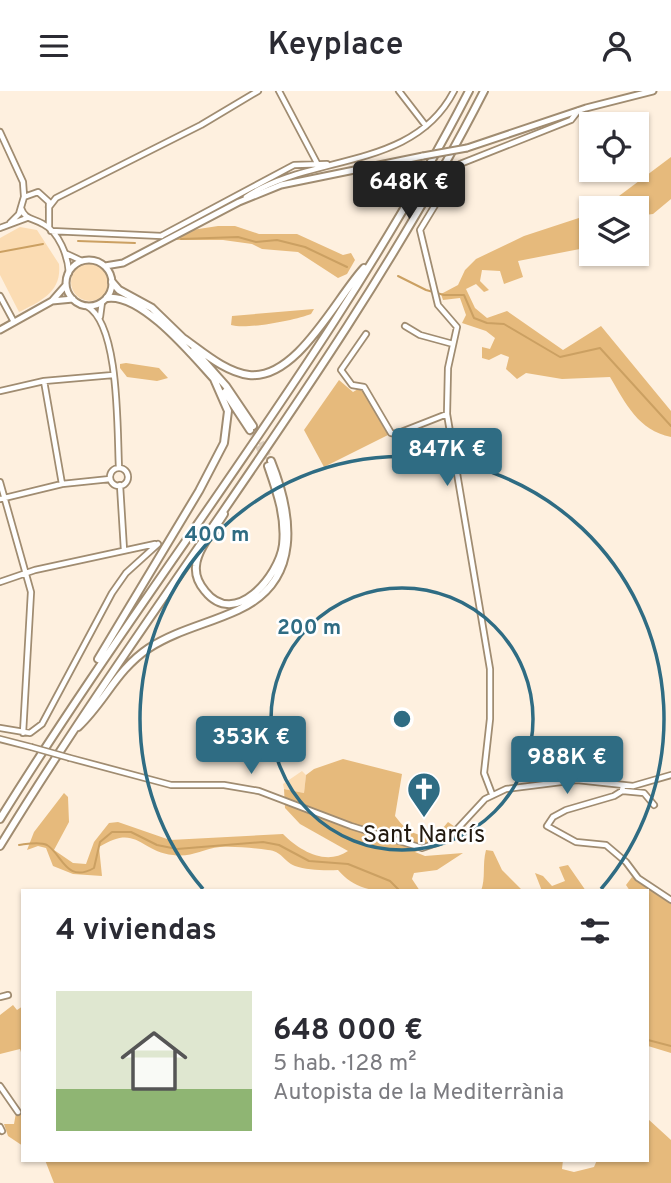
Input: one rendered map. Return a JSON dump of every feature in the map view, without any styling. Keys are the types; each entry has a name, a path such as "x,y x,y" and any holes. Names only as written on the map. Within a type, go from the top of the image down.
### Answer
{"highway":[{"path":"75,700 305,365 375,256 469,91"},
{"path":"0,846 69,736 383,271 440,175 484,91"},
{"path":"183,338 225,366 243,373 261,375 276,371 311,337 375,256"},
{"path":"104,300 132,302 146,311 214,379 252,428 226,386 183,338 152,308 119,290 112,281"},
{"path":"0,819 75,700 186,513 224,443 228,411 214,379"},
{"path":"69,736 84,722 109,685 134,659 166,637 241,609 274,580 284,557 289,535 286,505 269,464 283,515 281,553 274,570 257,593 244,601 224,603 206,594 197,579 196,566 201,552 246,476"}],"main road":[{"path":"0,330 52,301 66,284 69,273 82,261 94,261 105,266 123,263 239,202 306,178 467,148 578,111 653,91"},
{"path":"52,301 73,299 87,306 104,300 123,263"},
{"path":"105,266 112,281"},
{"path":"66,284 73,299"}],"street":[{"path":"69,273 66,254 50,229 47,214 56,198 156,148 258,91"},
{"path":"279,91 318,165"},
{"path":"399,91 426,126"},
{"path":"161,236 289,167 328,164 394,146 426,126 454,91"},
{"path":"492,794 484,773 490,719 491,669 447,414 448,368 457,327 438,305 429,257 420,236 423,221 460,164 571,120 578,111"},
{"path":"0,132 23,182 24,197 19,214 10,223"},
{"path":"239,202 285,177 318,165"},
{"path":"23,182 35,192 56,198"},
{"path":"24,197 35,192"},
{"path":"43,194 49,207"},
{"path":"21,207 27,218"},
{"path":"35,220 47,214"},
{"path":"0,228 27,218 50,229 174,237"},
{"path":"66,254 82,261"},
{"path":"0,296 14,322"},
{"path":"104,300 100,318 113,375 119,467 128,474 127,480 120,485"},
{"path":"87,306 100,318"},
{"path":"405,326 420,335 453,344"},
{"path":"366,334 341,370 352,385 363,387 391,433 447,414"},
{"path":"0,391 44,381 113,375"},
{"path":"44,381 62,484"},
{"path":"110,479 112,471 119,467"},
{"path":"2,498 62,484 110,479 120,485"},
{"path":"0,482 2,498 31,592 24,733"},
{"path":"120,485 124,550"},
{"path":"0,582 26,572 158,544 126,573 112,593 51,712 37,730 24,733 0,728"},
{"path":"0,739 171,785 224,785 259,791 360,829 422,848 449,839 492,794 516,787 577,780 644,793 654,805"},
{"path":"671,775 556,814 548,824 548,829 576,842 606,845 626,862 638,878 671,900"},
{"path":"613,785 621,790"},
{"path":"0,997 8,995"},
{"path":"0,1086 19,1112"}],"shaded area":[{"path":"671,157 671,199 649,214 649,196 619,196 638,182 649,182 649,174"},
{"path":"579,218 579,249 518,261 523,277 504,284 500,271 482,270 480,281 489,290 484,292 476,284 466,289 475,308 487,318 507,311 563,350 601,326 671,411 671,437 660,434 641,422 610,377 562,379 526,373 517,379 506,369 509,357 501,354 489,360 482,358 482,347 490,349 495,338 486,331 462,323 466,315 460,298 443,300 441,294 458,285 465,270 476,259 524,236"},
{"path":"235,226 259,234 297,234 343,255 351,253 355,260 347,274 338,278 298,252 262,249 252,244 223,240 174,240 192,230"},
{"path":"20,227 37,230 59,264 59,274 57,282 48,294 19,312 0,275 0,238"},
{"path":"90,263 104,268 109,282 104,296 90,301 76,296 71,282 76,268"},
{"path":"314,309 311,314 283,321 248,326 231,325 232,316"},
{"path":"120,364 159,368 168,378 157,381 127,377 120,368"},
{"path":"339,380 353,392 358,389 363,391 388,435 324,467 304,430"},
{"path":"343,759 402,774 395,816 408,830 423,835 437,835 448,822 458,829 447,842 415,852 425,856 463,853 437,870 414,873 412,879 419,889 370,889 356,884 338,870 300,867 291,864 276,852 257,849 220,847 179,856 162,853 130,838 122,838 99,847 102,876 73,874 53,866 46,848 38,846 27,850 34,832 64,793 68,797 69,822 54,850 73,863 86,864 94,842 109,823 118,822 170,840 283,834 314,855 340,855 348,851 300,824 285,808 284,789 304,793 306,775 314,769"},
{"path":"302,771 306,775 304,793 284,789 283,784"},
{"path":"486,850 493,851 502,870 521,889 481,889"},
{"path":"568,865 585,889 541,889 535,873 543,876 552,886 565,881 559,867"},
{"path":"632,877 671,904 671,1053 649,1046 649,889 629,889 626,885"},
{"path":"13,1005 17,1010 21,1007 21,1052 20,1049 0,1054 0,1015"},
{"path":"17,1107 21,1114 21,1145 8,1136 4,1124 14,1124"},
{"path":"649,1120 671,1140 671,1183 54,1183 46,1162 563,1162 562,1169 574,1172 594,1167 596,1162 649,1162"}],"waterway":[{"path":"181,239 238,237 256,242 277,240 305,247 347,267"},
{"path":"78,241 135,243"},
{"path":"0,252 43,244"},
{"path":"398,276 426,290 444,295 464,295 474,318 487,323 504,324 560,357 600,348 671,426"},
{"path":"19,845 47,845 71,870 85,872 94,868 100,842 112,832 131,832 157,845 177,849 263,842 279,845 309,861 348,864 390,881 398,889"},
{"path":"649,1040 671,1046"}],"tunnel":[{"path":"253,426 271,461"},
{"path":"250,430 268,466"}],"place":[{"name":"Sant Narcís","path":"424,819"}]}
